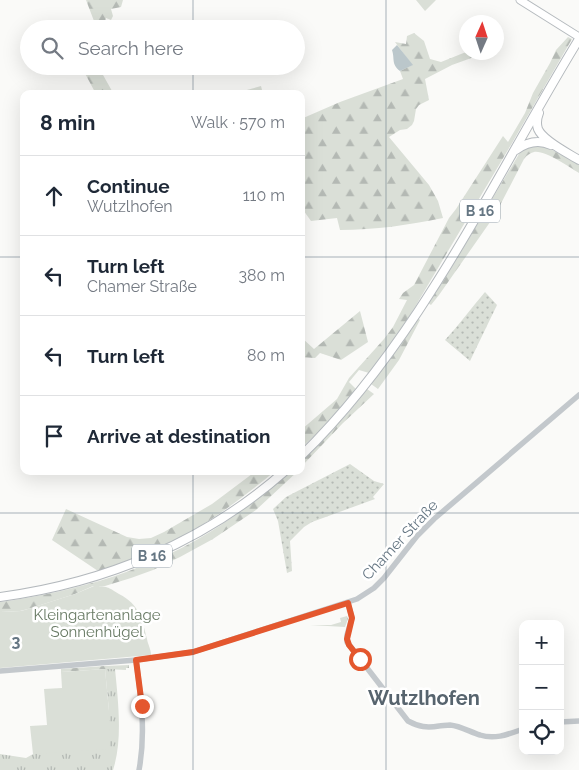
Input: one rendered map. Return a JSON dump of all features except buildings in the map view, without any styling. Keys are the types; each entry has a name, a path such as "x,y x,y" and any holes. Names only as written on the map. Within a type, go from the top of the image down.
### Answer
{"highway":[{"name":"B 16","path":"305,452 328,429 372,376 426,301 579,38"},
{"name":"B 16","path":"543,102 538,115 537,127 541,134 562,150"},
{"path":"514,152 527,144 538,142 546,143 562,150 579,160"},
{"name":"B 16","path":"0,597 44,590 84,580 122,568 166,550 200,532 237,508 280,475"}],"main road":[{"path":"520,0 579,38"}],"street":[{"name":"Chamer Straße","path":"0,671 136,660 193,652 357,599 374,588 388,574 417,536 434,519 579,394"},
{"path":"348,603 352,618 347,642 408,721 426,728 453,725 488,737 503,736 519,730"},
{"path":"136,660 143,722 139,770"},
{"path":"564,722 579,722"}],"green space":[{"path":"86,0 123,0 121,7 111,9 113,16 111,20 106,18 105,20 94,20"},
{"path":"416,0 436,0 425,11"},
{"path":"414,33 424,41 430,59 441,62 459,55 459,60 466,60 425,79 429,100 419,105 416,109 412,125 389,137 429,185 438,201 443,218 392,227 353,230 340,230 337,218 311,221 305,213 305,117 403,79 400,71 412,65 395,42 406,44 407,36"},
{"path":"568,37 572,39 409,317 369,373 359,370 349,382 356,389 326,425 305,444 305,427 337,399 349,378 393,327 407,300 399,299 403,293 414,285 449,218 503,136 508,142 525,113 533,93 556,50"},
{"path":"86,75 103,75 111,90 94,90"},
{"path":"261,86 262,90 246,90"},
{"path":"538,144 579,165 579,173 539,152 527,155 495,215 439,295 431,305 428,303 519,154 526,147"},
{"path":"485,292 497,305 470,361 445,340"},
{"path":"360,311 368,342 341,360 320,353 315,358 305,357 305,341 314,349"},
{"path":"418,318 420,320 399,360 378,389 371,384"},
{"path":"367,389 374,394 305,463 305,457 345,416"},
{"path":"350,464 374,481 384,484 373,497 375,499 312,522 304,527 290,541 292,571 287,573 278,521 273,509 286,497"},
{"path":"251,475 270,475 227,508 190,532 157,548 98,571 52,540 66,509 127,537 139,539 151,538 164,532 212,504"},
{"path":"285,475 294,475 256,510 213,539 153,570 105,586 93,586 75,594 28,609 1,612 0,610 0,602 29,598 87,585 143,566 196,540 230,519"},
{"name":"Kleingartenanlage Sonnenhügel","path":"94,586 110,588 132,603 139,613 151,655 0,668 0,610 2,612 21,611"},
{"path":"347,616 348,619 345,627 310,625 331,625 341,622 340,618"},
{"path":"129,665 129,668 126,668 126,670 105,669 61,672 61,669"},
{"path":"105,669 115,669 117,694 119,733 113,770 0,770 0,754 26,758 109,711"},
{"path":"105,669 110,749 33,754 30,726 47,725 44,689 62,688 61,672"}],"shaded area":[{"path":"397,45 413,65 400,71 394,64 392,50"}],"district":[{"name":"Wutzlhofen","path":"424,698"}],"route":[{"path":"142,706 136,660 193,652 348,603 352,620 348,630 347,642 360,659"}]}
